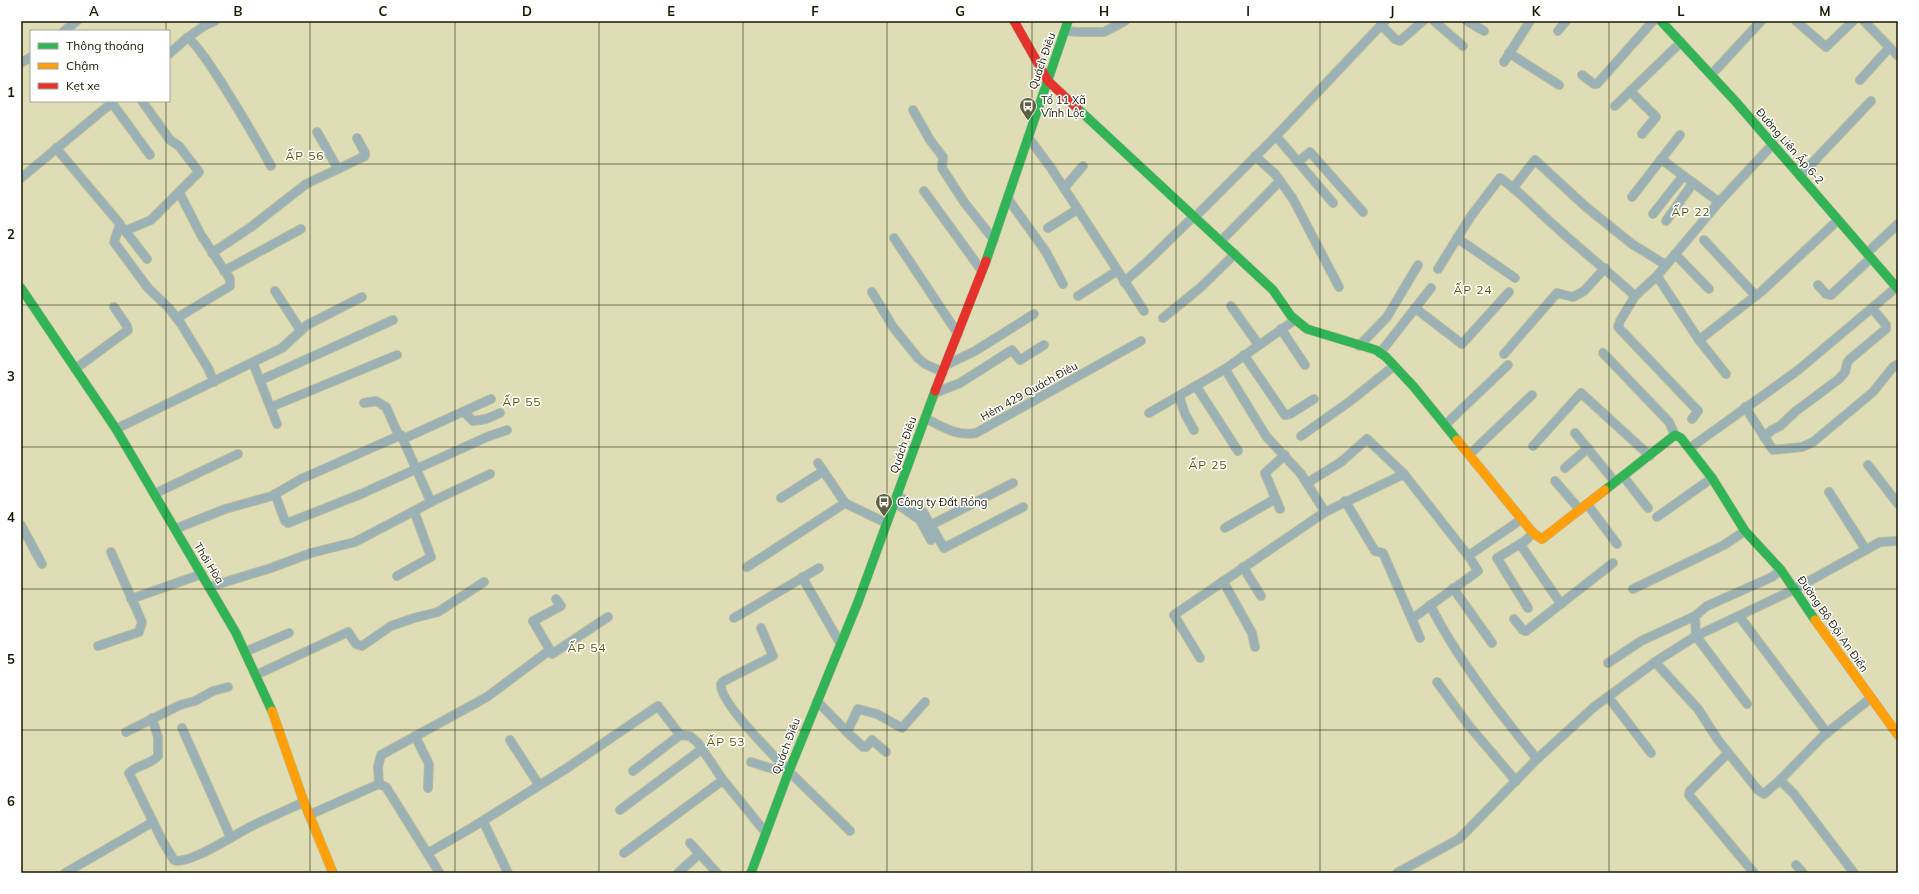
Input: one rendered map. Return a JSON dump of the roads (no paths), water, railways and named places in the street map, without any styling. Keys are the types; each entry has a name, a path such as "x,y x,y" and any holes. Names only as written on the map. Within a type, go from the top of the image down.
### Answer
{"street":[{"path":"65,30 78,21"},
{"path":"170,53 187,38 204,26 215,21"},
{"path":"1014,21 1048,81 1273,290 1295,320 1306,329 1380,353 1394,366 1414,387 1533,533 1542,538 1676,435 1669,422 1603,353"},
{"name":"Quách Điêu","path":"751,873 766,833 786,768 817,701 858,602 925,418 994,240 1068,21"},
{"path":"1065,31 1104,32 1125,21"},
{"path":"1124,282 1149,260 1276,136 1383,23 1396,40 1400,41 1422,21"},
{"path":"1434,21 1463,46"},
{"path":"1467,21 1484,31"},
{"path":"1504,62 1530,21"},
{"path":"1558,31 1566,21"},
{"path":"1582,76 1594,84 1597,84 1653,21"},
{"name":"Đường Liên Ấp 6-2","path":"1661,21 1712,74 1897,287"},
{"path":"1712,74 1761,21"},
{"path":"1796,21 1826,47 1853,21"},
{"path":"1864,21 1898,56"},
{"path":"187,38 191,39 199,49 271,166"},
{"path":"1615,106 1681,42"},
{"path":"1860,80 1889,48"},
{"path":"1509,54 1559,85"},
{"path":"21,62 30,58"},
{"path":"1630,91 1656,117 1642,134"},
{"path":"1800,176 1871,101"},
{"path":"21,178 113,102 150,155"},
{"path":"143,102 170,140 179,146 199,172 151,220 123,227 114,242 148,288 169,308 196,346 214,382"},
{"path":"913,110 930,140 943,157 942,168 964,202 994,240"},
{"path":"318,132 338,169"},
{"path":"1632,197 1680,135"},
{"path":"1276,136 1333,203"},
{"path":"1028,137 1064,188 1144,311"},
{"path":"212,253 250,227 306,184 365,156 366,153 357,138"},
{"path":"1692,419 1698,411 1618,327 1635,296 1657,276 1718,202 1772,144"},
{"path":"56,148 123,227 147,259"},
{"path":"1298,162 1310,152 1363,212"},
{"path":"1255,156 1280,181 1293,200 1339,287"},
{"path":"1661,159 1718,202"},
{"path":"1513,188 1535,160 1586,207 1632,244 1666,265"},
{"path":"1064,188 1084,166"},
{"path":"1653,214 1683,176"},
{"path":"1438,269 1457,238 1499,179 1513,188 1554,226 1605,268 1635,296"},
{"path":"1221,241 1280,181"},
{"path":"1666,222 1693,183"},
{"path":"924,191 982,271"},
{"path":"176,318 230,286 230,279 212,253 179,192"},
{"path":"1008,199 1046,252 1063,284"},
{"path":"1048,228 1078,209"},
{"path":"1699,340 1756,296 1838,220"},
{"path":"1818,285 1826,294 1831,296 1898,224"},
{"path":"224,271 301,229"},
{"path":"894,238 958,334"},
{"path":"1457,238 1515,278"},
{"path":"1704,240 1756,296"},
{"path":"1163,318 1200,288 1235,254"},
{"path":"1675,254 1709,289"},
{"path":"1359,346 1387,317 1418,265"},
{"path":"1504,354 1558,293 1573,297 1584,291 1605,268"},
{"path":"1078,296 1117,271"},
{"path":"1657,276 1699,340 1726,374"},
{"path":"1690,448 1745,407 1798,371 1897,287"},
{"name":"Thới Hòa","path":"21,288 116,429 174,529 210,587 245,652 274,716 304,802 333,873"},
{"path":"1380,353 1431,288"},
{"path":"275,291 302,331"},
{"path":"872,292 893,327 918,358 925,364 944,368 975,351 1034,314"},
{"path":"1415,308 1462,344 1509,292"},
{"path":"116,429 282,348 307,325 362,297"},
{"path":"1231,306 1258,344"},
{"path":"75,369 128,330 127,326 114,307"},
{"path":"1764,437 1839,379 1845,372 1847,363 1850,359 1886,329 1886,325 1872,308"},
{"path":"261,380 393,320"},
{"path":"1149,413 1224,369 1258,344 1295,320"},
{"path":"1281,329 1305,365"},
{"name":"Hẻm 429 Quách Điêu","path":"925,418 960,434 966,435 976,433 1141,341"},
{"path":"935,394 960,382 1012,350 1020,360 1044,345"},
{"path":"271,407 397,355"},
{"path":"1244,355 1285,414 1290,414 1314,399"},
{"path":"253,363 261,380 277,424"},
{"path":"1745,407 1764,437 1775,451 1802,447 1813,442 1874,392 1893,367 1898,364"},
{"path":"1445,425 1508,365"},
{"path":"1301,436 1349,402 1394,366"},
{"path":"1224,369 1266,436 1285,455 1307,483 1325,512"},
{"path":"1196,386 1238,451"},
{"path":"1533,446 1581,392 1650,456"},
{"path":"1469,455 1532,395"},
{"path":"1179,396 1185,414 1194,430"},
{"path":"174,529 225,510 275,494 301,478 464,412 491,399"},
{"path":"364,403 376,401 386,407 431,502"},
{"path":"464,412 473,421 478,421 500,413"},
{"path":"275,494 285,521 288,523 416,470 480,440 507,430"},
{"path":"1575,433 1615,482"},
{"name":"Đường Bộ Đội An Điền","path":"1676,435 1681,438 1690,448 1712,478 1745,531 1781,570 1793,590 1898,735"},
{"path":"1307,483 1341,462 1367,439 1404,474 1478,571 1430,604 1413,618"},
{"path":"1565,468 1588,448"},
{"path":"154,494 238,454"},
{"path":"1280,509 1265,473 1285,455"},
{"path":"818,464 845,504 886,523"},
{"path":"1868,465 1898,504"},
{"path":"781,498 822,472"},
{"path":"210,587 271,568 311,553 355,542 431,502 490,474"},
{"path":"1200,658 1174,615 1325,512 1345,501 1404,474"},
{"path":"1623,476 1648,508"},
{"path":"1657,517 1712,478"},
{"path":"1555,480 1580,510"},
{"path":"931,525 1013,483"},
{"path":"1829,492 1866,550"},
{"path":"896,499 923,512 944,548 1023,507"},
{"path":"896,499 920,520 930,540"},
{"path":"1225,528 1275,499"},
{"path":"1345,501 1375,551 1383,552 1413,618 1420,638"},
{"path":"747,568 845,504"},
{"path":"1587,504 1617,544"},
{"path":"397,576 430,557 414,511"},
{"path":"1468,556 1522,519"},
{"path":"21,525 42,564"},
{"path":"1633,589 1724,545 1745,531"},
{"path":"1528,608 1497,558 1520,544 1533,533"},
{"path":"1397,873 1459,839 1537,759 1594,707 1609,698 1655,662 1696,636 1793,590 1880,542 1898,540"},
{"path":"1520,544 1561,604"},
{"path":"98,646 140,632 142,622 111,552"},
{"path":"1514,619 1524,631 1526,631 1613,563"},
{"path":"1243,567 1261,596"},
{"path":"734,618 818,568"},
{"path":"1608,662 1640,641 1695,616 1707,606 1772,577 1781,570"},
{"path":"131,599 202,574"},
{"path":"802,577 840,643"},
{"path":"1223,581 1252,633 1255,647"},
{"path":"256,675 348,632 356,644 362,646 391,626 438,612 484,582"},
{"path":"1453,588 1492,643"},
{"path":"556,598 561,606 533,621 552,654 608,617"},
{"path":"1430,604 1445,634 1512,728 1537,759"},
{"path":"1695,616 1696,636 1747,704"},
{"path":"1739,616 1827,733"},
{"path":"761,628 773,656 724,680 720,689 732,709 786,768 850,831"},
{"path":"245,652 289,633"},
{"path":"379,784 378,767 381,755 487,697 550,650"},
{"path":"1655,662 1698,710 1728,753 1762,793 1780,780 1803,755 1827,733 1871,698"},
{"path":"1437,682 1470,727 1516,781"},
{"path":"126,732 152,718 213,691 228,687"},
{"path":"1609,698 1651,753"},
{"path":"817,701 863,747 866,747 872,740 886,752"},
{"path":"847,732 858,709 877,714 902,728 925,702"},
{"path":"428,853 483,822 567,768 658,706 680,735"},
{"path":"152,718 158,737 158,756 153,761 135,768 129,773 169,854 177,862 194,857 253,825 304,802"},
{"path":"182,728 231,838"},
{"path":"633,772 680,735 690,736 702,749 723,780 766,833"},
{"path":"416,736 428,764 428,788"},
{"path":"510,740 539,785"},
{"path":"620,810 702,749"},
{"path":"1728,753 1690,792 1689,795 1754,873"},
{"path":"751,762 776,770 786,768"},
{"path":"624,853 723,780"},
{"path":"1780,780 1794,794 1854,873"},
{"path":"310,815 379,784 386,787 428,853 439,872 438,873"},
{"path":"65,873 153,822"},
{"path":"483,822 508,873"},
{"path":"690,843 717,873"},
{"path":"678,873 699,854"},
{"path":"1796,865 1803,873"}],"place":[{"name":"Tổ 11 Xã Vĩnh Lộc","path":"1028,121"},
{"name":"Công ty Đất Rồng","path":"884,517"}],"district":[{"name":"ẤP 56","path":"305,156"},
{"name":"ẤP 22","path":"1691,212"},
{"name":"ẤP 24","path":"1473,290"},
{"name":"ẤP 55","path":"522,402"},
{"name":"ẤP 25","path":"1208,465"},
{"name":"ẤP 54","path":"587,648"},
{"name":"ẤP 53","path":"726,742"}]}
